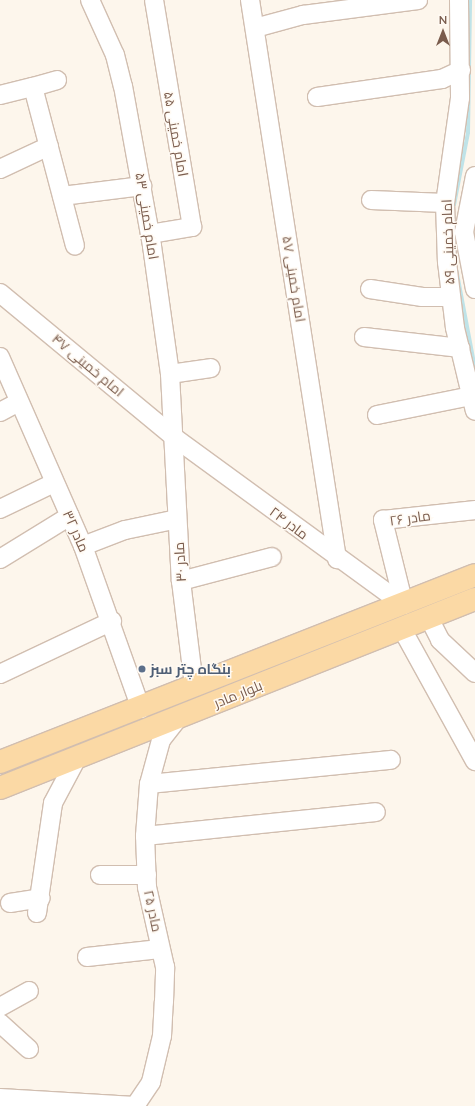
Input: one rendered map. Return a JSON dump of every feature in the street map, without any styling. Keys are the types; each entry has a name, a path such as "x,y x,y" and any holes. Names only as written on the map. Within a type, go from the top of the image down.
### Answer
{"main road":[{"name":"بلوار مادر","path":"0,762 141,709 241,665 404,605 475,575"},
{"name":"بلوار مادر","path":"0,788 475,599"},
{"path":"241,665 250,689"}],"street":[{"name":"امام خمینی ۵۳","path":"90,0 115,55 142,186 170,374 175,438"},
{"name":"امام خمینی ۵۵","path":"150,234 192,227 154,0"},
{"name":"امام خمینی ۵۷","path":"250,0 337,559"},
{"path":"255,28 303,15 418,0"},
{"name":"امام خمینی ۵۹","path":"459,0 461,70 455,145 445,203 451,296 460,348 473,404"},
{"path":"317,97 435,80 461,70"},
{"path":"0,95 57,80"},
{"path":"33,87 75,246"},
{"path":"0,168 49,146"},
{"name":"امام خمینی ۵۹","path":"475,176 471,220 464,232 475,289"},
{"path":"62,196 142,186"},
{"path":"371,200 445,203"},
{"path":"370,289 422,297 451,296"},
{"name":"امام خمینی ۴۷","path":"0,293 175,438"},
{"path":"364,337 460,348"},
{"name":"مادر ۳۲","path":"0,357 54,483 83,546 112,621 141,709"},
{"path":"170,374 211,368"},
{"path":"0,412 19,402"},
{"path":"377,415 473,404"},
{"name":"مادر ۲۴","path":"175,438 337,559 404,605"},
{"name":"مادر ۳۰","path":"175,438 180,581 194,686"},
{"path":"0,509 54,483"},
{"name":"مادر ۲۶","path":"404,605 383,520 475,510"},
{"path":"0,559 70,516"},
{"path":"83,546 125,530 178,519"},
{"path":"180,581 272,557"},
{"path":"428,618 440,640 475,673"},
{"path":"0,674 112,621"},
{"path":"402,629 475,761"},
{"name":"مادر ۲۵","path":"135,1106 151,1082 162,1036 164,967 147,875 145,836 149,784 162,740 179,718"},
{"path":"10,903 39,905 53,802 78,756"},
{"path":"149,784 391,760"},
{"path":"145,836 376,812"},
{"path":"100,875 147,875"},
{"path":"87,957 160,949"},
{"path":"0,1007 29,991"},
{"path":"0,1023 29,1049"},
{"path":"2,1101 135,1106"}],"waterway":[{"path":"454,205 468,133 470,0"},
{"path":"457,271 475,366"}],"place":[{"name":"بنگاه چتر سبز","path":"142,669"}]}
